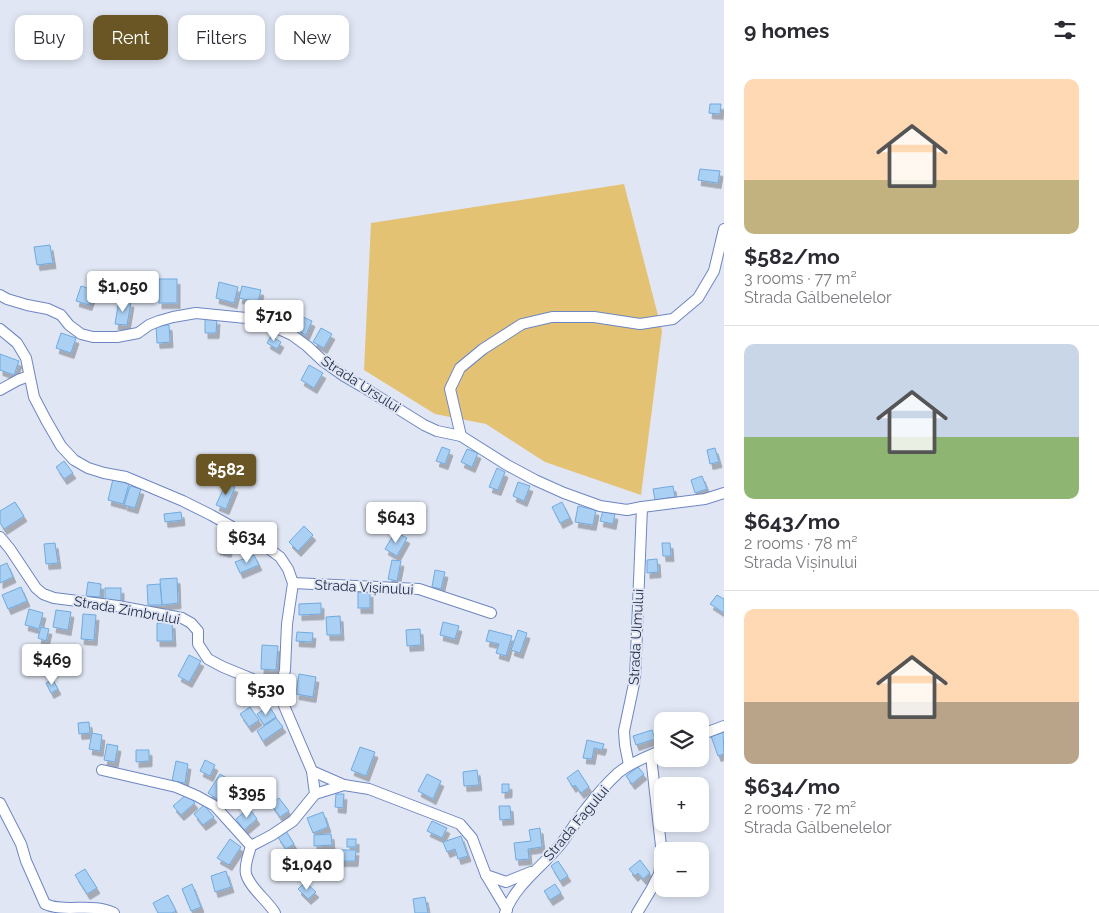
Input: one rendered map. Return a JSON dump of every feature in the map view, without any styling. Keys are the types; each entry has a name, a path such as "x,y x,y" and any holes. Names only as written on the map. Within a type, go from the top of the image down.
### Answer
{"street":[{"path":"461,436 450,389 460,368 483,349 522,324 552,317 594,317 640,324 673,319 698,298 714,272 724,229"},
{"name":"Strada Ursului","path":"0,295 20,303 48,309 61,315 69,325 81,334 93,337 116,337 138,333 159,321 196,313 246,318 270,325 292,335 344,376 424,425 437,431 461,436 507,465 564,493 600,506 627,510 705,499 724,494"},
{"path":"0,329 16,343 26,358 34,397 61,446 74,460 88,468 126,477 184,501 211,514 261,543 280,557 294,583 287,624 284,670 279,694 312,771 315,794"},
{"path":"0,390 30,376"},
{"name":"Strada Ulmului","path":"630,765 624,731 635,679 642,507"},
{"name":"Strada Zimbrului","path":"0,537 36,588 43,594 54,598 118,606 182,618 190,623 198,632 198,644 208,659 223,668 268,685 279,694"},
{"name":"Strada Vișinului","path":"294,583 420,589 492,613"},
{"path":"709,732 724,726"},
{"name":"Strada Fagului","path":"506,911 518,890 561,844 601,791 630,765 654,754"},
{"path":"637,913 659,874 662,855 651,756"},
{"path":"102,770 176,786 197,796 215,806 251,846"},
{"path":"312,771 344,785 369,789 460,824 472,838 486,875 506,911"},
{"path":"276,913 251,883 246,874 246,864 251,846 292,821 315,794 344,785"},
{"path":"0,803 21,844 26,861 45,904 59,910 93,909 114,913"},
{"path":"486,875 506,882 534,871"}],"shaded area":[{"path":"624,184 662,331 641,495 545,462 486,424 435,414 364,370 371,223"}],"building":[{"path":"710,104 721,104 720,114 709,113"},
{"path":"700,169 720,171 718,183 698,180"},
{"path":"50,245 53,263 37,265 34,247"},
{"path":"159,279 177,279 177,303 159,303"},
{"path":"219,282 238,287 234,303 216,298"},
{"path":"81,286 94,290 89,305 76,301"},
{"path":"242,286 261,290 258,302 239,298"},
{"path":"119,300 131,302 127,325 115,324"},
{"path":"303,317 312,321 306,335 297,330"},
{"path":"205,318 217,319 216,333 205,333"},
{"path":"156,325 169,325 170,342 157,343"},
{"path":"321,328 332,334 324,348 313,342"},
{"path":"61,333 76,338 71,353 56,348"},
{"path":"271,336 281,342 277,349 267,343"},
{"path":"0,354 19,361 14,375 0,370"},
{"path":"309,365 323,373 314,388 301,380"},
{"path":"442,447 450,450 445,464 436,461"},
{"path":"715,448 719,462 710,464 707,450"},
{"path":"467,449 478,453 472,467 461,462"},
{"path":"64,461 73,473 64,479 56,467"},
{"path":"497,468 505,472 498,490 489,487"},
{"path":"702,476 707,489 695,493 691,480"},
{"path":"113,479 129,484 123,504 108,500"},
{"path":"518,482 530,486 524,501 513,496"},
{"path":"226,483 235,487 226,509 216,505"},
{"path":"130,486 141,489 135,508 124,505"},
{"path":"673,486 675,497 655,500 653,489"},
{"path":"15,502 24,516 4,529 0,523 0,511"},
{"path":"562,502 570,518 560,523 552,507"},
{"path":"578,506 596,510 593,525 575,522"},
{"path":"603,511 615,514 613,524 600,521"},
{"path":"181,512 182,520 165,522 164,514"},
{"path":"304,526 313,535 298,551 289,542"},
{"path":"395,532 407,538 397,556 385,549"},
{"path":"221,536 232,540 228,552 217,549"},
{"path":"55,543 58,563 46,564 44,544"},
{"path":"662,543 670,543 671,556 663,556"},
{"path":"254,555 259,565 240,573 235,562"},
{"path":"657,559 658,572 647,573 647,560"},
{"path":"392,560 401,561 397,581 388,579"},
{"path":"7,563 13,577 0,583 0,566"},
{"path":"435,570 445,572 441,589 432,587"},
{"path":"177,578 178,603 162,605 160,579"},
{"path":"88,582 101,584 100,597 86,596"},
{"path":"160,584 162,605 148,605 147,585"},
{"path":"21,587 27,601 8,609 2,595"},
{"path":"105,588 121,588 121,602 105,602"},
{"path":"358,592 370,592 370,608 358,608"},
{"path":"717,595 724,599 724,613 710,604"},
{"path":"321,603 321,614 299,615 299,604"},
{"path":"29,609 43,613 39,629 25,625"},
{"path":"56,610 71,612 68,630 53,627"},
{"path":"83,614 96,615 94,640 81,639"},
{"path":"340,616 341,635 327,635 326,617"},
{"path":"443,622 459,626 455,639 440,635"},
{"path":"157,623 172,623 173,641 157,641"},
{"path":"41,627 49,629 46,641 38,638"},
{"path":"420,629 421,645 407,646 406,630"},
{"path":"489,630 512,636 506,656 496,653 499,644 486,641"},
{"path":"518,630 527,633 520,653 511,650"},
{"path":"297,632 313,633 312,642 296,641"},
{"path":"262,645 278,646 276,670 261,669"},
{"path":"189,655 201,661 189,682 178,676"},
{"path":"299,674 316,677 313,697 296,694"},
{"path":"53,680 58,689 51,693 46,683"},
{"path":"269,706 276,717 264,725 257,714"},
{"path":"250,707 259,720 249,727 240,714"},
{"path":"276,718 283,727 263,741 257,731"},
{"path":"89,722 90,733 79,734 78,723"},
{"path":"652,730 654,739 636,745 633,736"},
{"path":"723,732 724,754 718,756 711,736"},
{"path":"92,733 102,735 100,751 89,749"},
{"path":"587,740 604,744 602,750 594,748 592,759 583,758"},
{"path":"107,744 118,746 115,762 104,760"},
{"path":"360,747 375,752 366,776 351,770"},
{"path":"136,750 149,750 149,761 136,762"},
{"path":"205,760 215,765 210,776 200,771"},
{"path":"176,761 188,764 185,783 172,781"},
{"path":"638,767 644,774 632,784 626,776"},
{"path":"477,770 479,785 464,786 463,772"},
{"path":"578,770 589,787 581,793 575,785 573,787 567,778"},
{"path":"220,774 230,780 219,800 208,793"},
{"path":"427,774 441,781 433,799 418,791"},
{"path":"502,784 509,784 509,792 502,793"},
{"path":"187,794 195,803 181,815 173,806"},
{"path":"336,794 344,794 343,808 335,807"},
{"path":"279,798 289,811 280,817 271,804"},
{"path":"204,805 214,817 203,825 194,814"},
{"path":"499,806 510,806 511,819 500,820"},
{"path":"249,808 257,819 244,830 236,819"},
{"path":"323,812 328,827 313,833 307,818"},
{"path":"432,821 447,828 442,838 427,831"},
{"path":"540,828 542,847 528,849 529,859 516,860 514,843 531,841 529,830"},
{"path":"286,831 294,844 286,849 277,836"},
{"path":"331,834 332,845 314,846 314,835"},
{"path":"461,836 468,856 458,859 455,849 447,852 443,842"},
{"path":"230,839 241,847 229,865 217,858"},
{"path":"347,839 356,839 356,847 347,847"},
{"path":"340,850 356,850 355,861 340,861"},
{"path":"640,860 650,873 643,879 638,873 635,876 629,869"},
{"path":"558,861 568,876 560,881 551,866"},
{"path":"85,869 97,888 87,894 75,875"},
{"path":"226,871 231,887 215,892 211,876"},
{"path":"305,882 316,892 308,899 298,889"},
{"path":"192,884 201,907 191,911 182,889"},
{"path":"555,884 561,893 550,900 544,891"},
{"path":"168,895 176,911 172,913 158,913 153,903"},
{"path":"425,897 428,913 415,913 413,899"}]}
